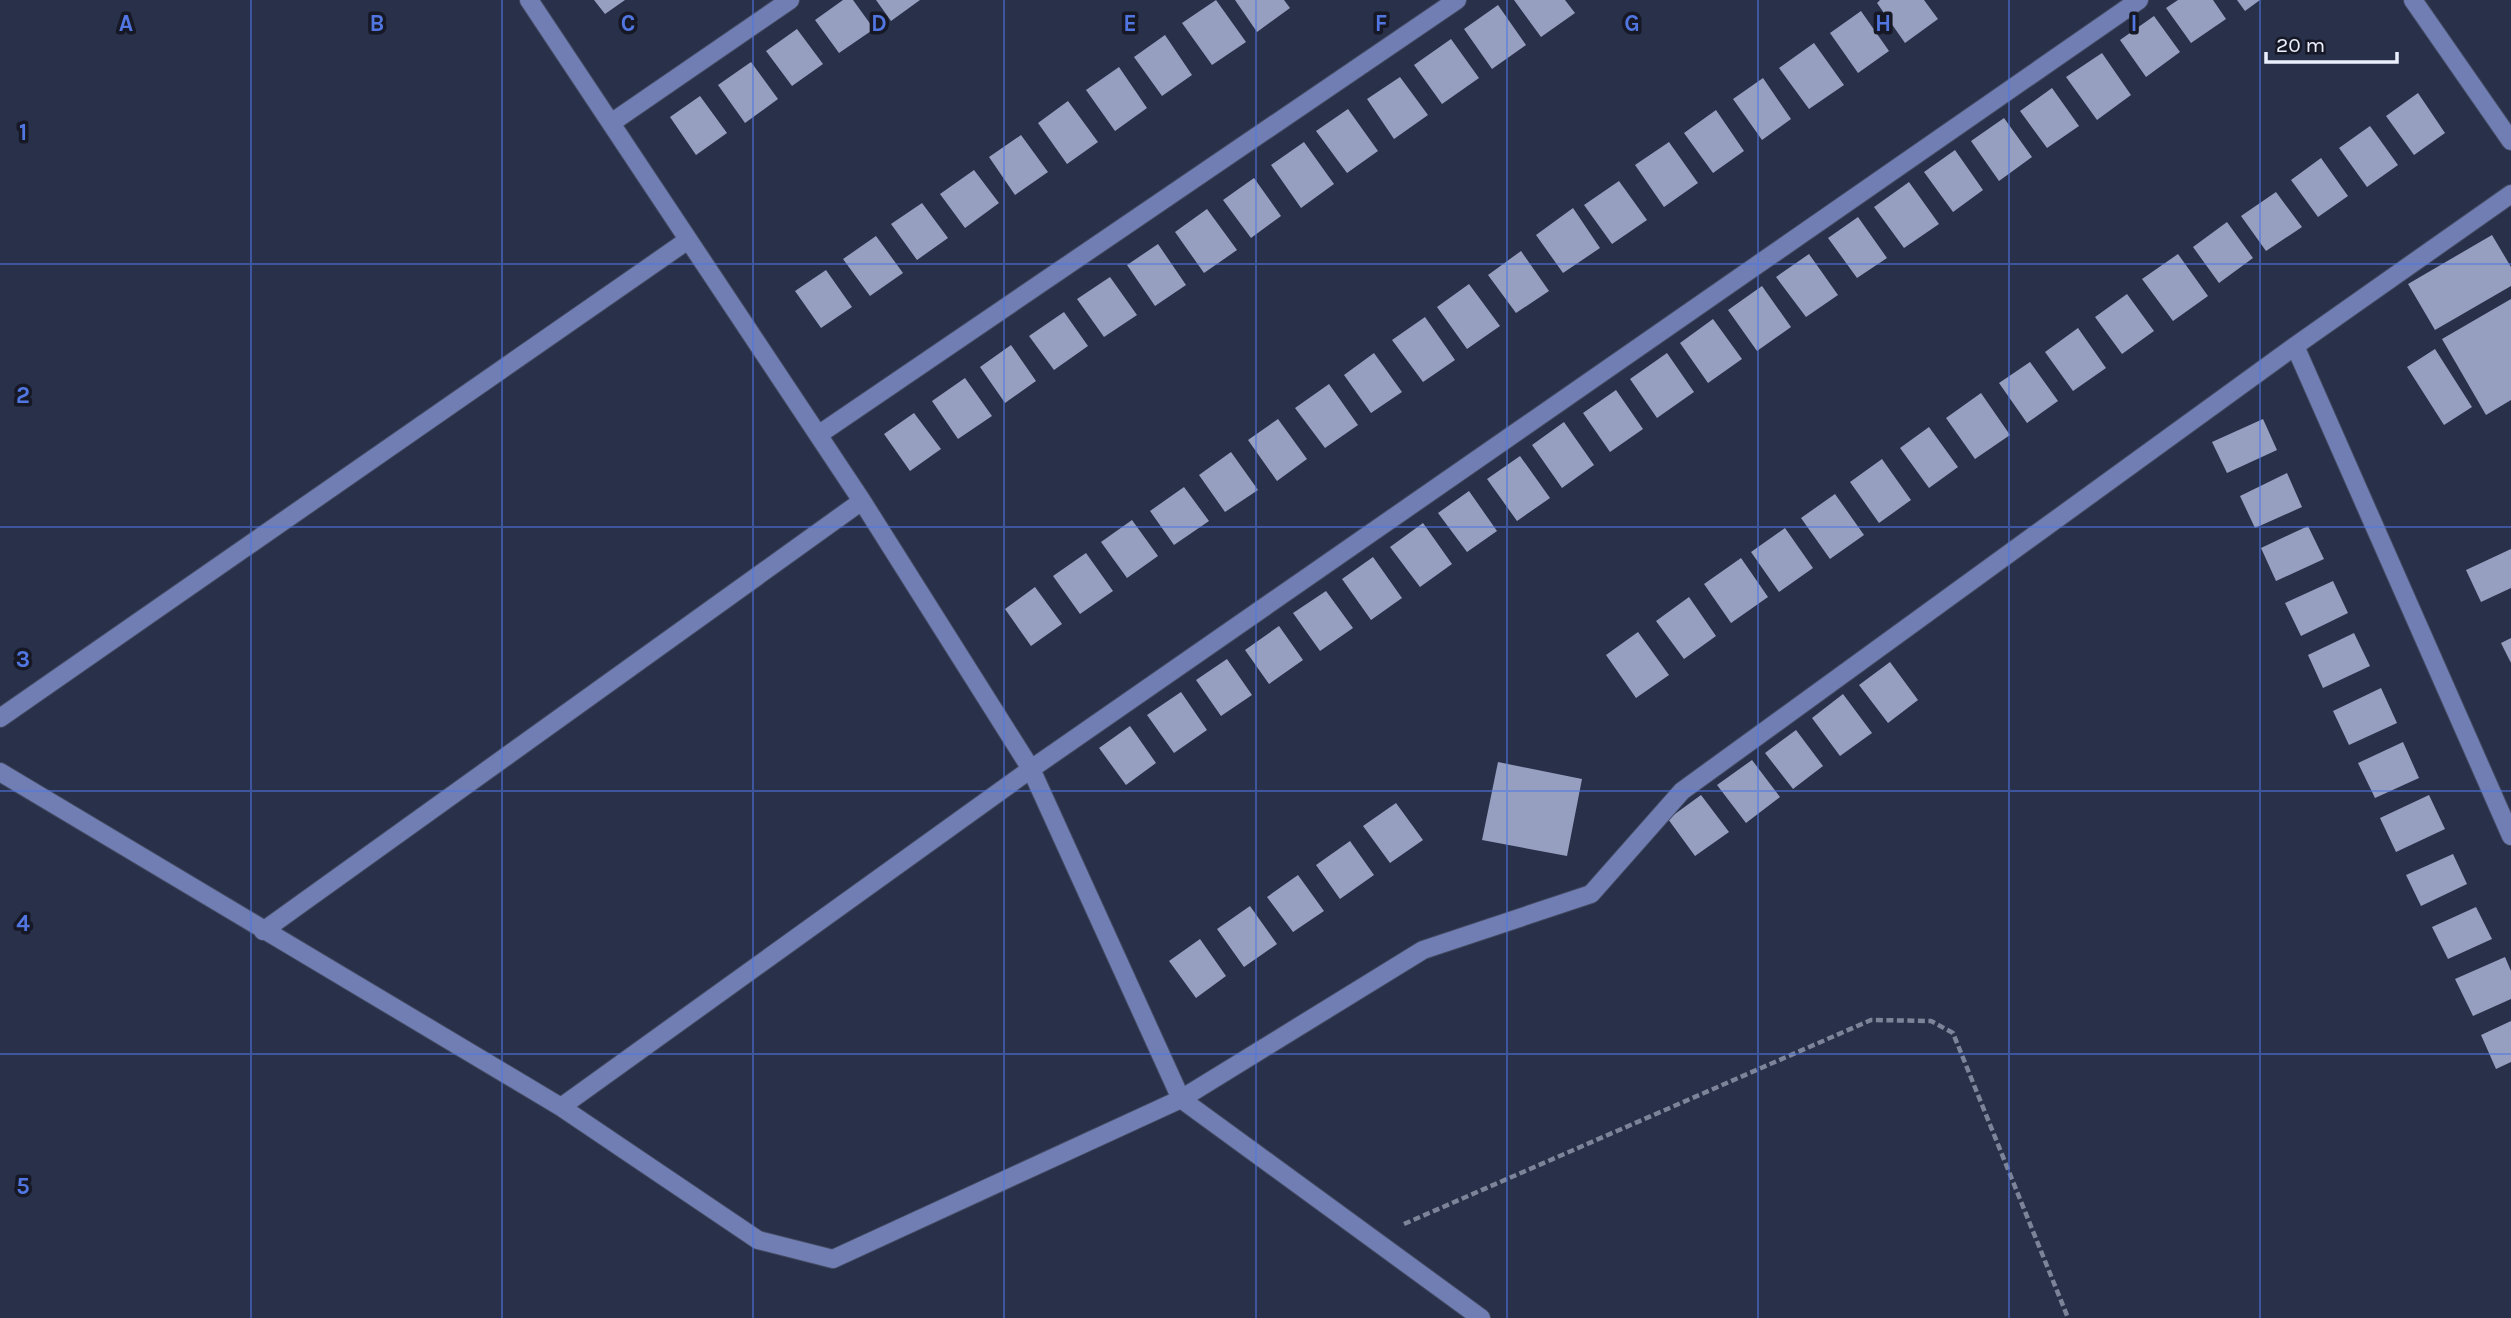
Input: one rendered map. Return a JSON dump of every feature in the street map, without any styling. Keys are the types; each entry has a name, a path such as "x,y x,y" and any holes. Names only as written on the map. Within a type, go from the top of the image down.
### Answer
{"street":[{"path":"529,0 862,501 1031,769 1181,1099 1480,1318"},
{"path":"611,123 790,0"},
{"path":"818,435 1457,0"},
{"path":"561,1107 1031,769 2139,0"},
{"path":"2413,0 2511,141"},
{"path":"0,772 561,1107 758,1240 834,1259 1181,1099 1423,950 1591,894 1682,791 2295,346 2511,194"},
{"path":"0,718 688,240"},
{"path":"2295,346 2511,836"},
{"path":"263,931 862,501"}],"path":[{"path":"1371,1238 1871,1020 1931,1021 1953,1033 2068,1318"}],"building":[{"path":"594,0 625,0 605,14"},
{"path":"843,0 853,0 874,29 839,53 815,20"},
{"path":"876,0 920,0 891,21"},
{"path":"1216,0 1246,42 1212,65 1182,23"},
{"path":"1235,0 1284,0 1290,8 1257,32"},
{"path":"1514,0 1565,0 1575,13 1541,37"},
{"path":"1880,0 1924,0 1938,19 1905,43 1877,3"},
{"path":"2178,0 2213,0 2226,19 2191,43 2166,8"},
{"path":"2237,0 2260,0 2245,11"},
{"path":"1498,5 1526,45 1492,69 1464,29"},
{"path":"1861,11 1889,51 1858,73 1830,33"},
{"path":"2154,16 2180,52 2146,77 2120,40"},
{"path":"797,29 823,64 792,86 766,51"},
{"path":"1165,35 1192,75 1162,96 1134,57"},
{"path":"1451,39 1479,78 1442,104 1414,65"},
{"path":"1814,43 1844,85 1809,109 1779,68"},
{"path":"2102,53 2131,95 2097,120 2066,77"},
{"path":"751,62 778,99 745,123 718,85"},
{"path":"1119,67 1147,108 1115,131 1086,90"},
{"path":"1400,77 1428,115 1394,139 1367,99"},
{"path":"1763,78 1791,119 1762,140 1733,99"},
{"path":"2052,88 2079,126 2047,148 2020,111"},
{"path":"2418,93 2445,133 2414,155 2386,116"},
{"path":"700,96 727,133 696,155 670,117"},
{"path":"1068,101 1098,142 1067,164 1038,123"},
{"path":"1348,109 1378,151 1347,173 1316,131"},
{"path":"1716,110 1744,151 1713,173 1684,133"},
{"path":"2004,118 2032,157 1999,181 1971,141"},
{"path":"2370,126 2398,165 2367,187 2339,148"},
{"path":"1021,135 1048,172 1015,195 989,157"},
{"path":"1304,142 1334,184 1301,208 1271,165"},
{"path":"1669,142 1698,183 1664,207 1635,165"},
{"path":"1955,150 1983,190 1953,212 1924,172"},
{"path":"2321,158 2348,196 2318,217 2291,180"},
{"path":"974,170 999,203 965,228 940,194"},
{"path":"1254,178 1281,216 1251,238 1223,200"},
{"path":"1619,181 1647,220 1612,244 1584,205"},
{"path":"1909,182 1939,224 1904,248 1874,207"},
{"path":"2276,192 2302,227 2266,251 2241,216"},
{"path":"922,203 948,238 917,260 891,224"},
{"path":"1573,208 1600,248 1563,273 1536,235"},
{"path":"1207,209 1237,250 1204,273 1175,232"},
{"path":"1858,217 1887,258 1857,278 1828,238"},
{"path":"2227,222 2253,258 2219,283 2193,247"},
{"path":"2492,235 2511,267 2511,286 2435,330 2408,284"},
{"path":"876,236 903,273 870,296 843,259"},
{"path":"1158,244 1186,285 1155,306 1127,265"},
{"path":"1521,251 1549,291 1516,313 1488,275"},
{"path":"1809,254 1838,295 1806,317 1776,277"},
{"path":"2178,254 2208,296 2173,321 2142,279"},
{"path":"826,270 852,307 821,328 795,291"},
{"path":"1110,277 1137,315 1104,337 1077,299"},
{"path":"1469,284 1500,326 1467,349 1437,307"},
{"path":"1762,286 1791,327 1757,351 1728,310"},
{"path":"2127,294 2154,331 2122,354 2095,317"},
{"path":"2511,299 2511,400 2486,415 2442,339"},
{"path":"1064,312 1088,346 1054,370 1029,336"},
{"path":"1425,317 1455,360 1423,382 1392,340"},
{"path":"1713,319 1742,359 1708,383 1680,343"},
{"path":"2078,328 2106,368 2073,391 2045,352"},
{"path":"1011,345 1036,381 1005,403 980,367"},
{"path":"2435,349 2472,407 2444,425 2407,367"},
{"path":"1374,353 1402,392 1371,413 1344,375"},
{"path":"1667,353 1694,392 1657,418 1630,379"},
{"path":"2030,362 2058,401 2027,423 1999,383"},
{"path":"965,378 992,416 958,439 932,401"},
{"path":"1329,384 1358,425 1325,448 1295,408"},
{"path":"1616,390 1643,429 1610,452 1583,413"},
{"path":"1981,393 2010,435 1975,459 1946,418"},
{"path":"914,413 941,449 910,471 884,434"},
{"path":"1278,419 1307,459 1277,481 1248,440"},
{"path":"2263,419 2277,450 2227,473 2212,442"},
{"path":"1564,422 1594,465 1562,488 1532,445"},
{"path":"1929,427 1958,467 1929,488 1900,448"},
{"path":"1231,452 1258,490 1225,512 1199,475"},
{"path":"1520,456 1550,498 1517,521 1487,479"},
{"path":"1882,459 1911,500 1879,523 1850,482"},
{"path":"2287,473 2302,507 2255,528 2240,496"},
{"path":"1184,487 1209,521 1174,545 1150,511"},
{"path":"1469,491 1497,531 1467,552 1438,513"},
{"path":"1835,494 1864,535 1830,559 1801,518"},
{"path":"1132,520 1158,556 1127,578 1101,542"},
{"path":"1423,523 1452,564 1420,587 1390,547"},
{"path":"2308,526 2324,559 2276,581 2261,548"},
{"path":"1785,528 1813,568 1779,592 1751,552"},
{"path":"2511,549 2511,588 2481,602 2466,570"},
{"path":"1086,553 1113,591 1080,614 1053,576"},
{"path":"1373,557 1402,598 1371,620 1342,579"},
{"path":"1741,558 1768,597 1731,623 1704,584"},
{"path":"2333,581 2348,613 2301,636 2285,603"},
{"path":"1035,587 1062,624 1031,646 1005,609"},
{"path":"1326,591 1353,628 1320,651 1293,613"},
{"path":"1689,597 1716,636 1684,659 1656,621"},
{"path":"1279,626 1303,660 1269,684 1245,650"},
{"path":"1638,632 1669,675 1636,698 1606,655"},
{"path":"2354,633 2370,666 2323,688 2308,655"},
{"path":"2511,638 2511,663 2501,643"},
{"path":"1227,659 1252,695 1221,716 1196,680"},
{"path":"1890,662 1918,700 1888,723 1859,685"},
{"path":"2381,688 2397,723 2349,745 2333,711"},
{"path":"1181,692 1207,730 1174,753 1147,715"},
{"path":"1843,694 1872,733 1840,756 1812,718"},
{"path":"1130,726 1156,763 1126,785 1099,748"},
{"path":"1796,730 1823,766 1793,789 1765,753"},
{"path":"2403,742 2419,778 2375,798 2358,763"},
{"path":"1752,760 1780,797 1746,823 1717,785"},
{"path":"1498,762 1582,779 1567,856 1482,840"},
{"path":"1701,795 1729,832 1695,856 1668,819"},
{"path":"2429,795 2445,829 2396,852 2380,818"},
{"path":"1396,803 1423,840 1390,863 1363,826"},
{"path":"1350,841 1374,875 1340,899 1316,865"},
{"path":"2453,854 2467,884 2421,906 2406,875"},
{"path":"1298,875 1324,911 1293,932 1267,897"},
{"path":"1250,906 1277,944 1244,967 1217,929"},
{"path":"2476,907 2492,939 2448,959 2432,927"},
{"path":"1200,939 1226,976 1196,998 1169,961"},
{"path":"2505,957 2511,971 2511,999 2473,1016 2455,979"},
{"path":"2511,1021 2511,1062 2496,1069 2481,1035"}]}
